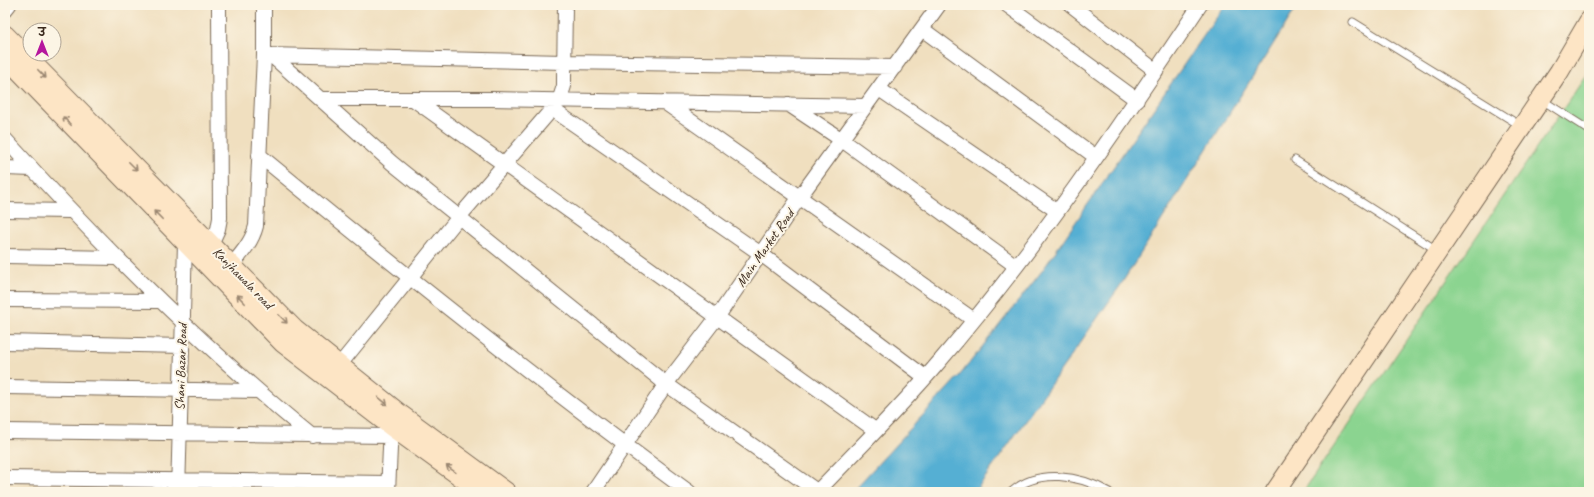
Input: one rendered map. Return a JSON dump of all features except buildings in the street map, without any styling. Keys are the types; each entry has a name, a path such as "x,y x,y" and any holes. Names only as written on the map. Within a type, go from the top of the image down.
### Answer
{"main road":[{"path":"1275,492 1540,99 1589,21"},
{"name":"Kanjhawala road","path":"5,35 192,237 283,343 334,371 401,415 506,492"},
{"name":"Kanjhawala road","path":"5,56 192,237 211,244 295,330 390,431 482,492"}],"street":[{"path":"5,10 9,5"},
{"path":"211,244 218,229 220,218 219,5"},
{"path":"231,266 254,236 256,226 259,155 267,55 264,5"},
{"path":"334,371 459,218 556,105 564,86 563,62 565,5"},
{"name":"Main Market Road","path":"593,492 666,384 718,316 799,198 896,67 939,5"},
{"path":"1007,5 1137,100"},
{"path":"1071,5 1156,71"},
{"path":"267,55 320,99 392,163 666,384 818,492 925,377 974,320 1057,211 1137,100 1200,5"},
{"path":"922,29 1096,157"},
{"path":"267,55 563,62 896,67"},
{"path":"879,88 1057,211"},
{"path":"320,99 413,99 556,105 664,102 866,106"},
{"path":"413,99 718,316 875,430"},
{"path":"664,102 974,320"},
{"path":"787,104 842,140 1016,266"},
{"path":"556,105 761,254 925,377"},
{"path":"5,139 70,211 160,301 257,391 312,436"},
{"path":"259,155 410,278 625,446 690,492"},
{"path":"5,168 32,169"},
{"path":"5,210 70,211"},
{"name":"Shani Bazar Road","path":"178,486 182,322 192,237"},
{"path":"5,256 116,258"},
{"path":"5,300 160,301"},
{"path":"5,342 182,346"},
{"path":"5,387 257,391"},
{"path":"5,431 312,436 390,431 388,487 178,486 5,478"}],"lane":[{"path":"1353,22 1521,127"},
{"path":"1540,99 1589,130"},
{"path":"1295,160 1438,251"},
{"path":"1011,492 1030,481 1044,477 1060,477 1076,478 1094,483 1109,492"}],"green space":[{"path":"1589,71 1589,492 1303,492"}],"water":[{"path":"1225,5 1298,5 1120,286 975,492 852,492 960,375 1042,271"}]}
